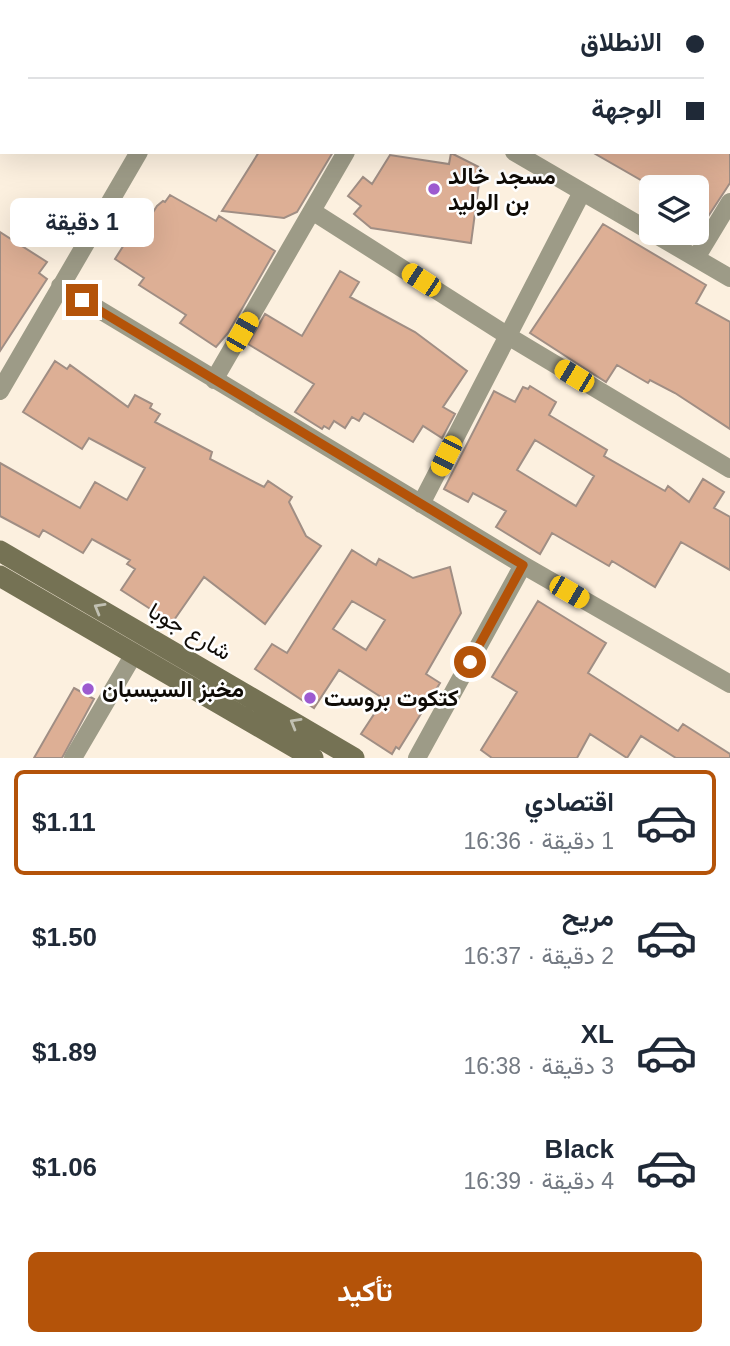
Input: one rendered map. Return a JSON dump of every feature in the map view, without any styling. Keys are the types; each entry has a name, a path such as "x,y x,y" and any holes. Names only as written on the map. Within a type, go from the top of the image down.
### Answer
{"street":[{"path":"0,391 138,154"},
{"path":"214,380 345,154"},
{"path":"517,154 730,278"},
{"path":"421,504 582,194"},
{"path":"696,258 730,202"},
{"path":"312,211 508,336 730,469"},
{"path":"60,286 523,565 730,684"},
{"name":"شارع جوبا","path":"0,551 354,758"},
{"path":"417,758 523,565"},
{"path":"0,576 313,758"},
{"path":"74,758 134,654"}],"building":[{"path":"258,154 332,154 297,212 284,218 222,211"},
{"name":"مسجد خالد بن الوليد","path":"453,154 481,168 471,243 371,228 354,214 361,206 348,196 363,177 372,184 390,155 449,164"},
{"path":"595,154 730,154 730,183 709,215 709,175 639,175 639,179"},
{"path":"170,195 216,221 219,216 275,251 228,333 216,347 180,323 186,315 139,285 144,278 115,259 127,240 133,244 157,206 165,202"},
{"path":"603,224 706,285 696,303 730,322 730,429 675,393 650,380 648,383 617,365 606,382 530,333"},
{"path":"0,232 47,262 39,273 47,279 0,351"},
{"path":"340,271 359,282 350,297 415,332 467,371 443,407 455,414 442,438 423,426 413,442 364,413 359,421 352,417 345,428 334,421 329,429 324,426 322,429 295,412 314,384 248,344 265,314 302,336"},
{"path":"55,361 67,369 70,365 128,407 135,395 152,404 150,408 160,414 155,422 212,452 210,459 264,487 268,481 292,497 289,502 306,536 321,546 265,624 204,577 172,623 121,590 135,569 127,564 130,560 92,539 83,553 43,530 39,537 0,516 0,463 80,508 95,482 127,500 145,468 89,438 82,449 23,412"},
{"path":"530,386 556,402 549,415 607,450 604,456 665,491 668,486 689,502 703,479 724,492 714,508 730,517 730,570 681,542 655,587 612,561 609,566 552,533 540,554 496,527 506,511 473,493 468,502 444,489 494,391 515,402 523,387 528,389","holes":["535,440 594,476 576,506 517,470"]},
{"path":"352,550 376,565 379,559 413,578 450,567 461,613 426,674 440,683 399,749 396,747 392,754 361,734 384,699 339,670 314,708 255,669 272,644 287,653","holes":["352,601 385,620 366,650 333,629"]},
{"path":"538,601 606,643 588,673 678,731 683,724 730,754 730,758 676,758 641,736 627,758 590,734 577,758 492,758 481,750 517,692 492,677"},
{"path":"74,688 94,699 62,758 34,758"}],"place":[{"name":"مسجد خالد بن الوليد","path":"434,189"},
{"name":"مخبز السيسبان","path":"88,689"},
{"name":"كتكوت بروست","path":"310,698"}],"route":[{"path":"82,300 523,565 470,662"}]}
